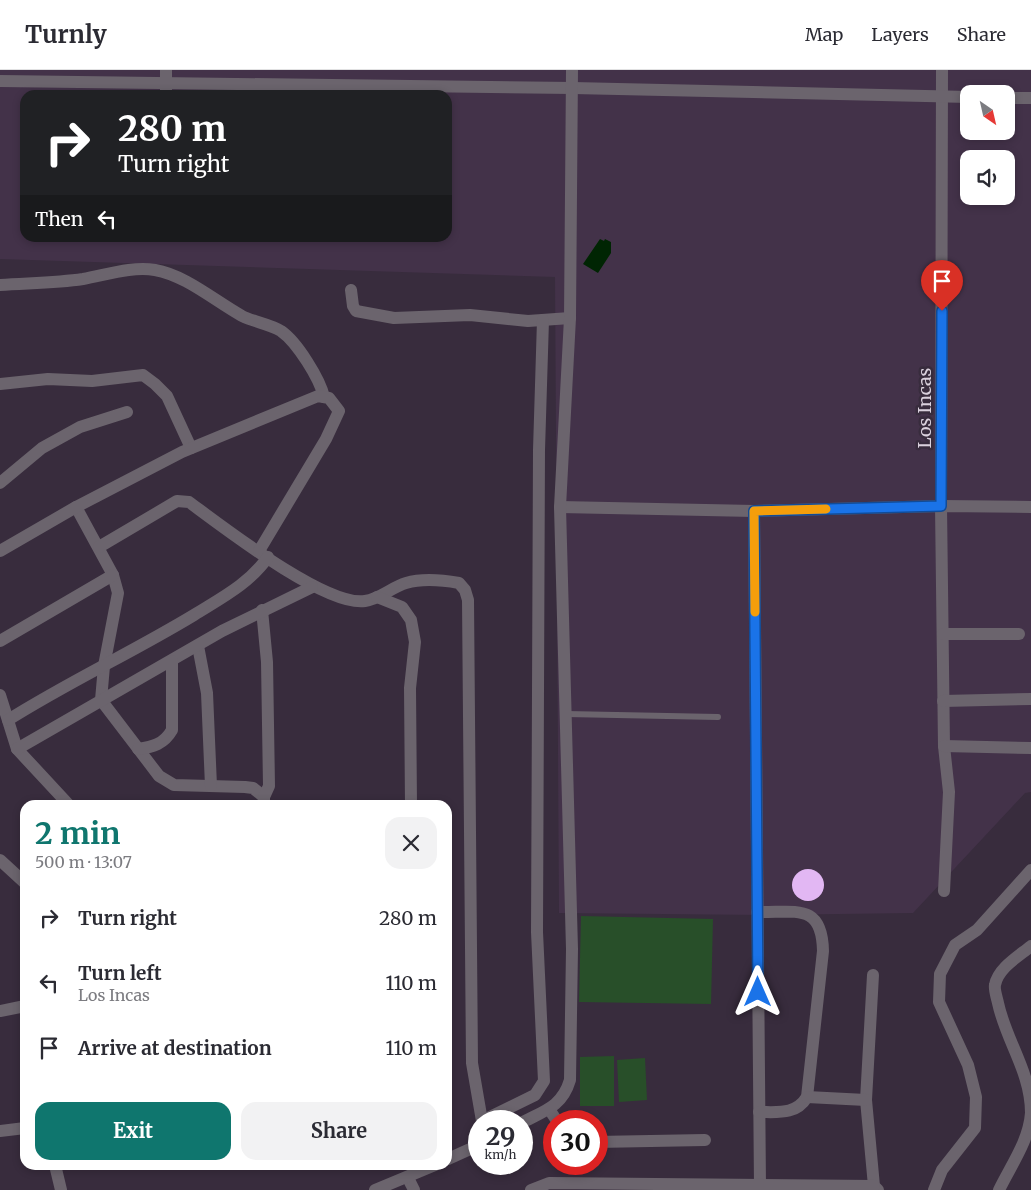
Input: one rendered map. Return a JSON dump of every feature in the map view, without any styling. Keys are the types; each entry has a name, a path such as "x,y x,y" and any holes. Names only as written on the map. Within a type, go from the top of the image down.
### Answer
{"street":[{"path":"166,70 166,89"},
{"path":"533,1117 557,1104 566,1093 570,1080 572,949 560,507 570,318 572,70"},
{"name":"Los Incas","path":"942,70 942,634 944,746 949,792 944,891"},
{"path":"0,81 166,89 573,88 960,97"},
{"path":"1015,98 1031,98"},
{"path":"0,285 82,279 131,270 153,269 167,273 217,298 242,316 281,331 296,348 314,375 322,388 324,397"},
{"path":"351,290 353,306 356,311 369,315 394,318 470,315 507,321 570,318"},
{"path":"504,1110 535,1095 544,1081 536,932 539,450 543,320"},
{"path":"0,384 48,379 92,381 143,375 167,396 191,448"},
{"path":"0,551 76,507 191,448 318,396 330,398 338,411 326,439 264,554 242,585 152,641 65,685 8,720"},
{"path":"0,484 42,448 80,427 127,412"},
{"path":"99,547 177,500 189,502 312,587 347,602 366,601 406,583 439,579 459,583 465,590 468,600 472,1063 480,1110"},
{"path":"560,507 754,511 941,506 1031,507"},
{"path":"76,507 114,575 118,593 104,666 101,700 159,776 174,785 254,788 263,800"},
{"path":"754,511 760,1186"},
{"path":"0,640 114,575"},
{"path":"17,749 262,610 312,587"},
{"path":"377,597 402,608 411,620 415,642 410,688 411,800"},
{"path":"262,610 267,662 269,786 264,800"},
{"path":"942,634 1019,634"},
{"path":"198,646 207,693 211,786"},
{"path":"138,749 154,747 167,739 172,730 172,661"},
{"path":"0,695 17,749 64,800"},
{"path":"943,701 1031,700"},
{"path":"944,746 1031,748"},
{"path":"0,860 20,878"},
{"path":"934,1190 942,1170 975,1128 976,1097 968,1066 939,1002 940,974 955,944 977,930 1031,870"},
{"path":"757,912 801,913 812,916 819,923 823,936 807,1097 801,1105 788,1112 759,1112"},
{"path":"999,1190 1029,1130 1031,1111 1029,1085 1002,1019 994,986 999,975 1007,966 1031,946"},
{"path":"531,1190 549,1183 876,1188 866,1100 873,975"},
{"path":"0,1011 20,1007"},
{"path":"807,1097 866,1100"},
{"path":"0,1131 20,1129"},
{"path":"608,1142 705,1140"},
{"path":"452,1157 468,1150"},
{"path":"56,1170 61,1190"},
{"path":"375,1190 425,1170"},
{"path":"408,1178 414,1190"}],"lane":[{"path":"566,714 718,717"}],"shaded area":[{"path":"0,70 1031,70 1031,792 1025,793 913,913 767,915 559,913 555,277 0,259"},
{"path":"600,239 611,242 611,253 598,273 583,264"},
{"path":"581,916 713,919 711,1004 579,1002"},
{"path":"614,1056 614,1106 580,1106 580,1057"},
{"path":"645,1058 647,1100 619,1102 617,1060"}],"building":[{"path":"808,869 814,870 819,874 823,879 823,891 819,896 814,900 808,901 802,900 797,896 793,891 792,885 793,879 797,874 802,870"}],"slow traffic":[{"path":"755,612 754,511 826,509"}],"route":[{"path":"758,992 754,511 941,506 942,311"}]}
